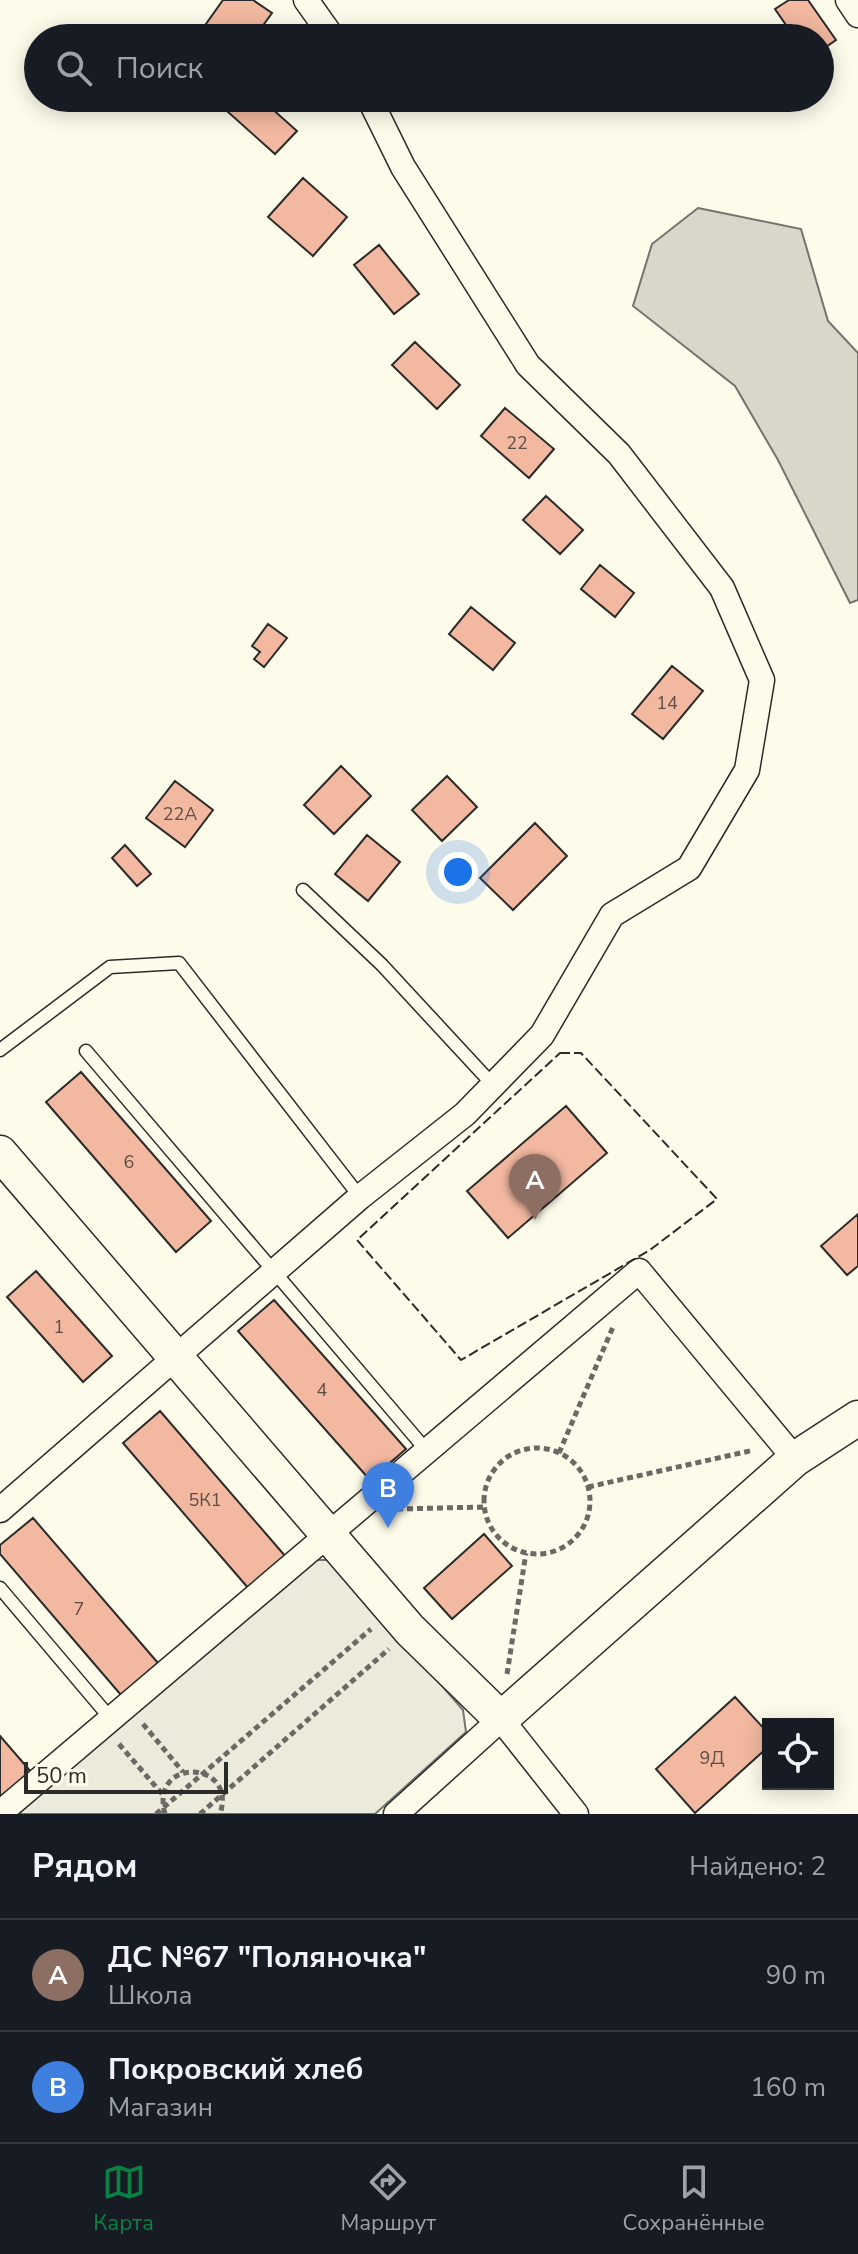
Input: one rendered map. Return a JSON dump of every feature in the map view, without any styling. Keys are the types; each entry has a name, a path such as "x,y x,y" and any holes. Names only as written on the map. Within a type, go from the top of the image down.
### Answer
{"street":[{"path":"306,0 323,24"},
{"path":"848,0 858,15"},
{"path":"0,1510 360,1197 465,1114 542,1035 612,915 689,868 747,770 762,680 722,588 619,454 528,365 403,167 376,112"},
{"path":"0,1153 402,1620 501,1719 576,1814"},
{"path":"0,1813 639,1271 788,1452"},
{"path":"396,1814 788,1452 858,1418"}],"lane":[{"path":"303,890 382,965 493,1085"},
{"path":"0,1050 110,967 179,963 360,1197"},
{"path":"86,1051 427,1451"},
{"path":"0,1588 114,1716"}],"path":[{"path":"559,1453 635,1274"},
{"path":"525,1449 559,1453 573,1462 588,1487 589,1509 584,1526 573,1540 557,1550 526,1553 506,1545 493,1532 484,1507 487,1482 509,1455 525,1449"},
{"path":"588,1487 788,1452"},
{"path":"359,1509 484,1507"},
{"path":"501,1719 526,1553"},
{"path":"156,1814 402,1620"},
{"path":"200,1814 402,1620"},
{"path":"114,1716 183,1772 204,1773 213,1779 223,1797 221,1813"},
{"path":"114,1716 163,1795 165,1814"},
{"path":"163,1795 167,1785 183,1772"}],"shaded area":[{"path":"698,208 801,229 828,321 858,353 858,600 850,603 778,460 735,386 633,306 652,244"},
{"path":"312,1560 333,1560 463,1710 466,1732 375,1814 18,1814"}],"building":[{"path":"223,0 253,0 272,13 264,24 206,24"},
{"path":"789,0 808,0 825,24 785,24 775,9"},
{"path":"228,112 276,112 297,131 275,154"},
{"path":"303,178 347,217 313,256 268,217"},
{"path":"379,245 419,294 394,314 354,265"},
{"path":"415,342 460,385 437,409 392,365"},
{"path":"505,408 554,449 529,478 481,436"},
{"path":"546,496 583,530 560,554 523,520"},
{"path":"600,565 634,593 615,617 581,589"},
{"path":"471,607 515,643 493,670 449,634"},
{"path":"268,624 287,638 264,667 254,659 260,652 252,646"},
{"path":"672,666 703,691 663,739 632,714"},
{"path":"341,766 371,796 334,834 304,805"},
{"path":"447,776 477,807 442,841 412,810"},
{"path":"175,781 213,810 185,847 146,818"},
{"path":"535,823 567,856 513,910 480,878"},
{"path":"367,835 400,862 368,901 335,874"},
{"path":"125,845 151,874 137,886 112,858"},
{"path":"81,1072 211,1221 176,1252 46,1102"},
{"path":"566,1106 607,1153 508,1238 467,1191"},
{"path":"858,1214 858,1266 847,1275 821,1246"},
{"path":"36,1271 112,1356 83,1382 7,1297"},
{"path":"274,1300 406,1449 370,1480 238,1331"},
{"path":"160,1411 286,1557 249,1589 123,1443"},
{"path":"33,1518 158,1663 121,1695 0,1554 0,1545"},
{"path":"484,1534 512,1566 452,1619 424,1588"},
{"path":"735,1697 762,1726 762,1752 695,1813 656,1769"},
{"path":"0,1736 32,1773 0,1801"}],"fence":[{"path":"560,1053 581,1053 717,1199 650,1250 461,1360 357,1240 560,1053"}],"place":[{"name":"ДС №67 \"Поляночка\"","path":"535,1220"},
{"name":"Покровский хлеб","path":"388,1528"}]}
